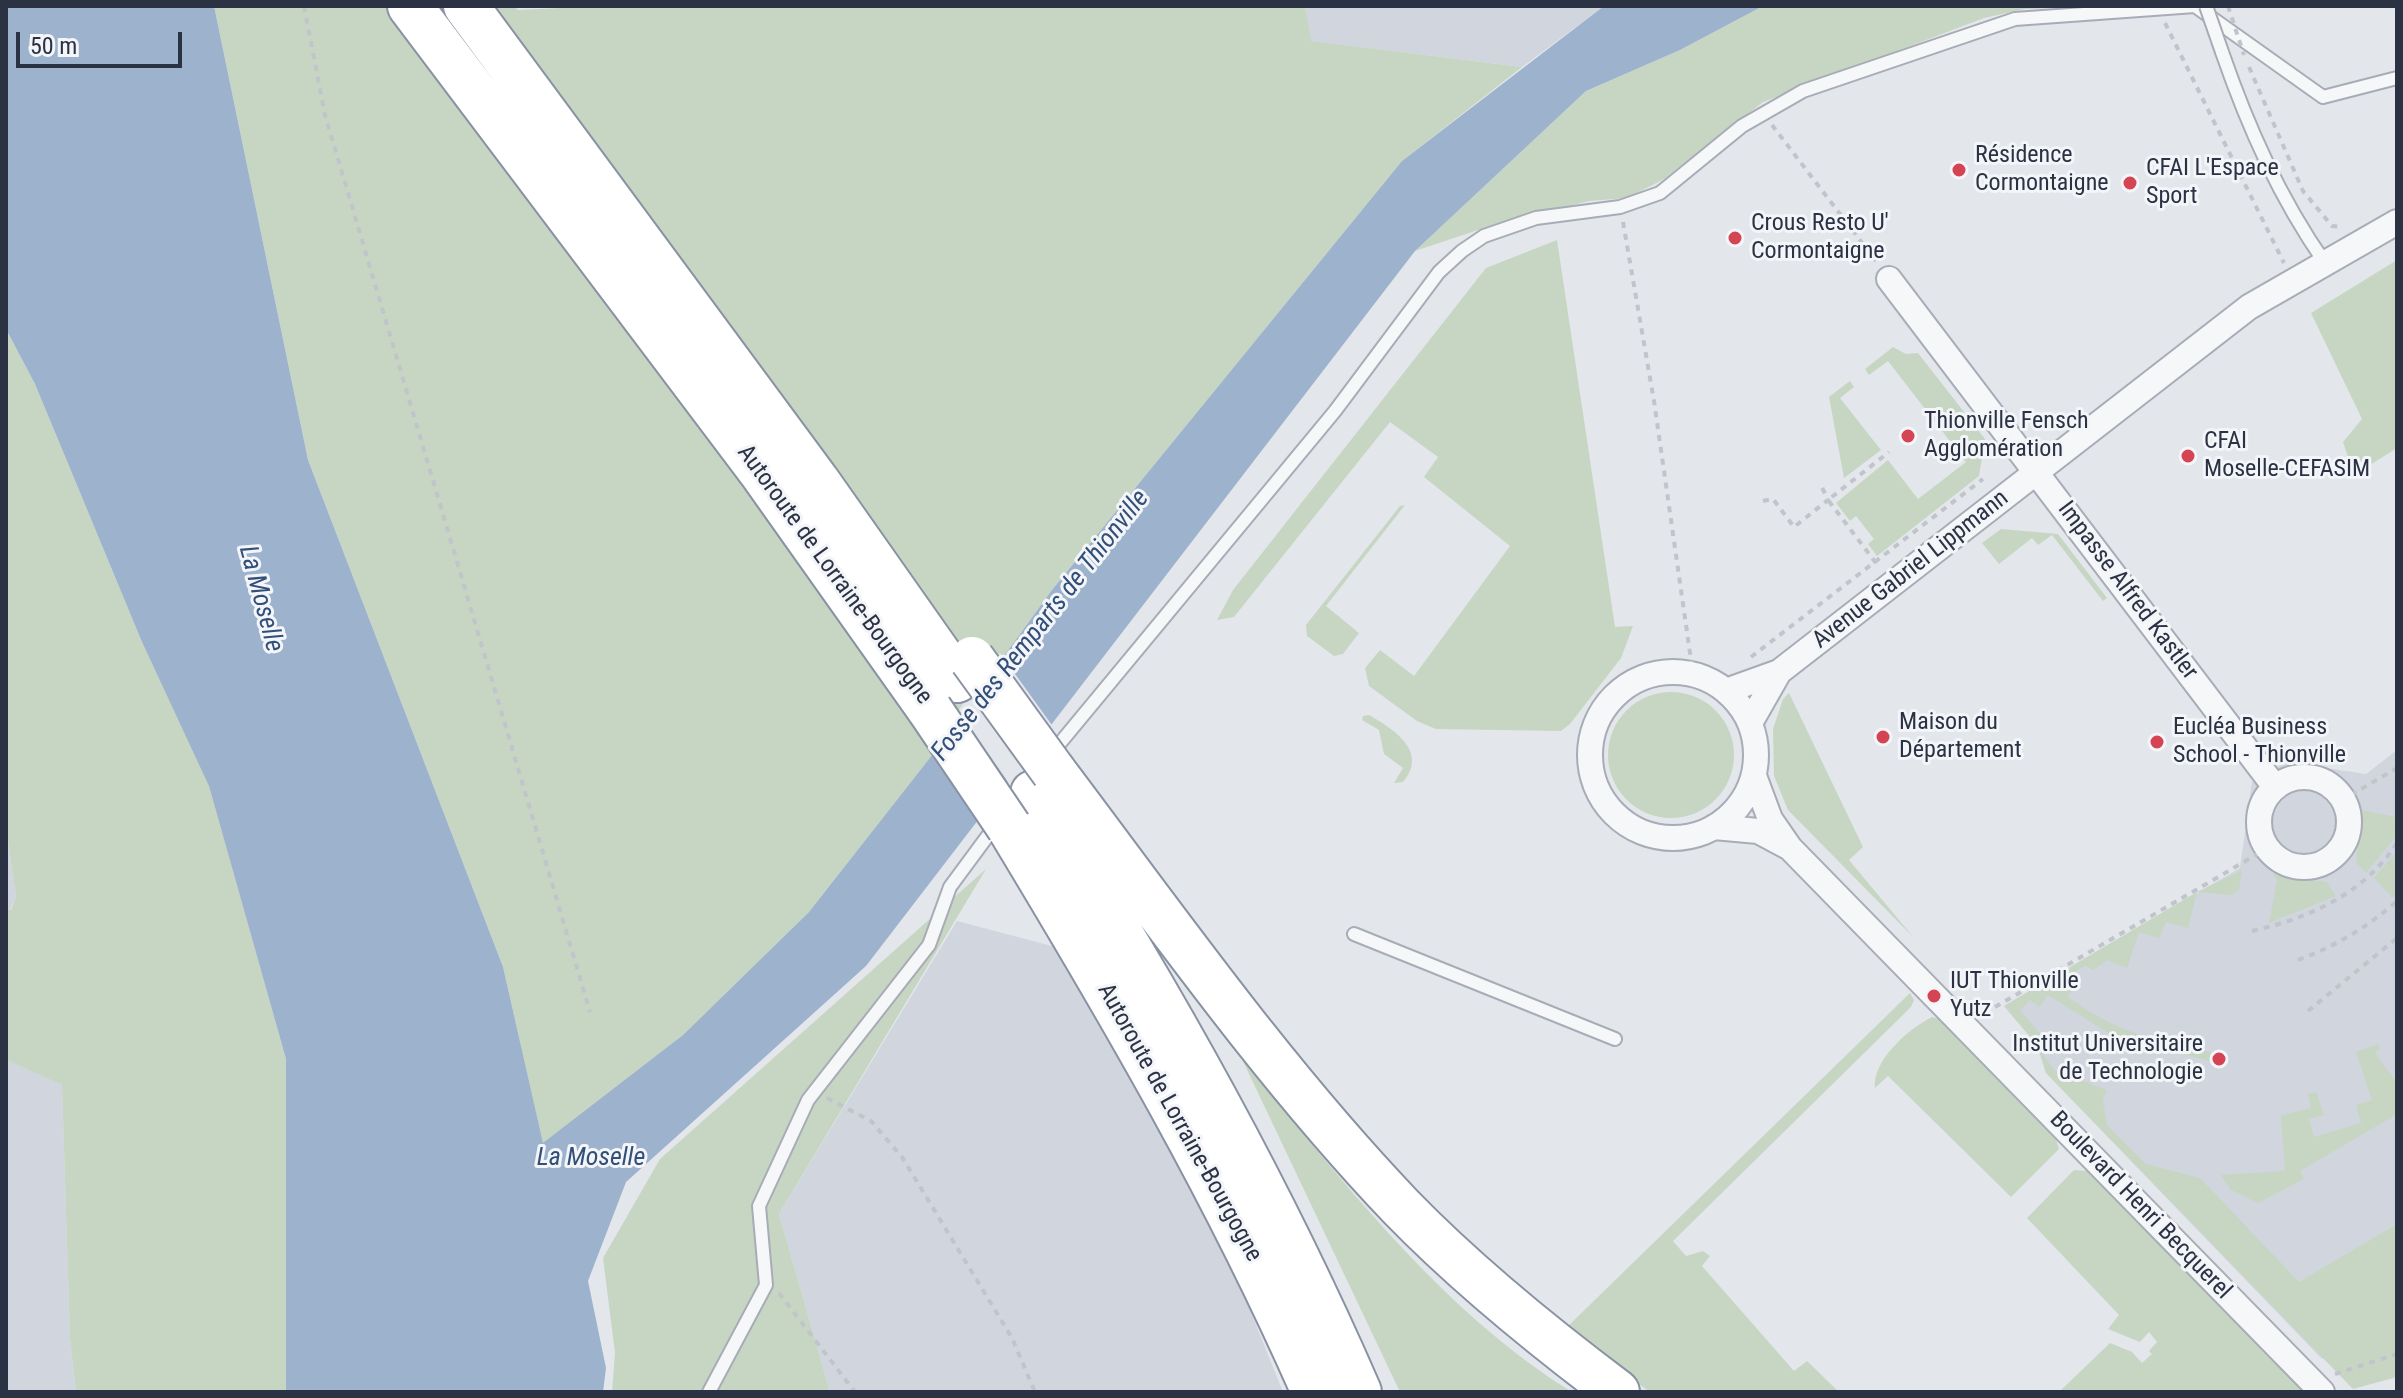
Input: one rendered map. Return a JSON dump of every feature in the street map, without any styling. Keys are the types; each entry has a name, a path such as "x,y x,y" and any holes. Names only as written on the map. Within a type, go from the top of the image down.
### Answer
{"highway":[{"name":"Autoroute de Lorraine-Bourgogne","path":"410,6 762,473 953,683"},
{"name":"Autoroute de Lorraine-Bourgogne","path":"466,6 817,481 870,526 953,683 1154,987 1299,1258 1359,1392"},
{"path":"953,683 1027,797 1401,1207 1478,1282 1613,1389"},
{"name":"Autoroute de Lorraine-Bourgogne","path":"1027,797 1120,1011 1211,1174 1314,1392"}],"street":[{"name":"Avenue Gabriel Lippmann","path":"1726,691 1779,672 2249,307 2397,222"},
{"name":"Impasse Alfred Kastler","path":"1889,279 2275,787"},
{"path":"1672,671 1693,674 1726,691 1750,723 1756,749 1754,776 1744,800 1714,827 1683,838 1658,837 1635,829 1607,805 1591,772 1590,748 1595,723 1608,702 1627,685 1650,675 1672,671"},
{"name":"Avenue Gabriel Lippmann","path":"1750,723 1779,672"},
{"name":"Boulevard Henri Becquerel","path":"1754,776 1770,819 1790,848 2317,1387"},
{"path":"2302,776 2330,784 2347,807 2350,821 2341,848 2319,864 2291,865 2268,848 2259,823 2266,797 2275,787 2302,776"},
{"name":"Boulevard Henri Becquerel","path":"1714,827 1758,831 1790,848"}],"lane":[{"path":"709,1392 766,1285 759,1206 814,1092 929,945 950,887 1027,797 1335,411 1439,272 1473,243 1536,218 1620,207 1660,193 1682,179 1762,112 1837,78 2015,19 2195,6 2323,97 2397,78"},
{"path":"2206,6 2249,129 2290,210 2325,263"},
{"path":"1354,934 1615,1039"}],"path":[{"path":"302,6 306,13 325,115 590,1012"},
{"path":"2228,6 2244,55 2303,191 2332,226 2345,227 2354,223"},
{"path":"2157,7 2294,282"},
{"path":"1762,112 1889,279"},
{"path":"1620,207 1654,401 1693,674"},
{"path":"1763,501 1773,499 1794,527 1889,452"},
{"path":"1749,658 1983,479"},
{"path":"1821,485 1828,500 1882,571"},
{"path":"2351,795 2397,768"},
{"path":"2252,931 2296,919 2335,901 2368,877 2397,843"},
{"path":"1995,1007 2268,848"},
{"path":"2298,960 2347,938 2378,919 2397,901"},
{"path":"2308,1011 2397,938"},
{"path":"814,1092 871,1121 902,1157 1012,1338 1035,1392"},
{"path":"766,1285 785,1296 855,1392"},
{"path":"2317,1387 2397,1354"}],"shaded area":[{"path":"1305,6 1604,6 1522,67 1310,41"},
{"name":"Institut Universitaire de Technologie","path":"2397,750 2397,1335 2322,1359 2046,1073 2037,1045 2004,1006 2240,868 2252,782 2286,762 2366,774"},
{"path":"6,827 16,896 10,910 6,910"},
{"path":"957,921 1071,951 1230,1260 1283,1392 830,1392 779,1214"},
{"path":"6,1060 62,1085 70,1339 76,1392 6,1392"}],"green space":[{"path":"214,6 514,6 518,10 601,6 1305,6 1311,41 1522,67 1402,161 1052,590 929,759 809,912 683,1035 543,1144 503,967 308,460"},
{"path":"1763,6 2110,6 2025,9 1984,18 1763,102 1664,179 1627,198 1589,201 1496,224 1415,251 1586,91 1680,50"},
{"path":"1557,240 1615,627 1633,626 1621,658 1570,724 1561,731 1436,729 1417,721 1369,686 1365,668 1380,650 1414,676 1510,546 1424,477 1438,457 1390,422 1234,617 1217,620 1233,590 1486,268"},
{"path":"2397,260 2397,448 2354,475 2343,442 2362,419 2311,313"},
{"path":"6,329 35,384 142,642 208,782 286,1059 286,1392 76,1392 70,1339 62,1085 6,1060 6,910 11,910 16,896 6,827"},
{"path":"1893,347 1906,354 1918,353 1985,439 1979,476 1877,556 1868,544 1874,539 1856,516 1850,521 1836,503 1888,460 1918,499 1966,462 1888,361 1869,375 1865,369"},
{"path":"1850,381 1854,387 1840,398 1881,450 1844,478 1829,397"},
{"path":"1405,505 1326,606 1359,633 1343,654 1334,656 1307,636 1306,625 1400,506"},
{"path":"2001,529 2058,534 2107,598 2103,601 2052,535 2038,545 2032,538 1999,564 1982,543"},
{"path":"1671,692 1695,696 1716,710 1730,731 1734,755 1730,779 1716,800 1695,814 1671,818 1647,814 1626,800 1612,779 1608,755 1612,731 1626,710 1647,696"},
{"path":"1789,693 1863,847 1849,860 1914,938 1788,810 1774,776 1773,729 1783,699"},
{"path":"1369,715 1398,734 1410,751 1410,771 1403,782 1394,783 1403,768 1384,754 1379,730 1362,720 1363,716"},
{"path":"2361,810 2397,817 2397,835 2366,873 2356,862"},
{"path":"2397,851 2397,893 2393,898 2374,878"},
{"path":"986,869 779,1214 830,1392 612,1392 615,1353 603,1258 660,1159"},
{"path":"2242,870 2239,890 2231,895 2197,892"},
{"path":"2273,874 2327,882 2336,896 2269,923 2277,880"},
{"path":"2197,892 2188,928 2166,922 2159,938 2139,932 2127,968 2107,960 2093,970 2085,965 2066,978 2077,987 2067,996 2119,1027 2211,1052 2209,1061 2110,1034 2048,995 2039,1007 2030,1000 2020,1010 2044,1038 2042,1053 2054,1070 2107,1090 2103,1101 2107,1125 2146,1164 2200,1178 2299,1282 2397,1224 2397,1377 2353,1389 2046,1073 2037,1045 2004,1006"},
{"path":"1910,993 1914,1000 1911,1007 1673,1241 1686,1256 1703,1251 1710,1256 1702,1266 1794,1371 1807,1361 1839,1392 1650,1392 1564,1330"},
{"path":"1932,1017 1939,1019 2055,1136 2059,1149 2011,1197 1888,1076 1875,1088 1879,1067 1893,1047"},
{"path":"2378,1044 2380,1048 2375,1053 2397,1083 2397,1114 2300,1171 2304,1179 2258,1203 2231,1190 2221,1175 2285,1171 2281,1115 2311,1108 2308,1094 2316,1092 2324,1115 2309,1119 2314,1137 2361,1123 2356,1105 2372,1100 2356,1052"},
{"path":"1241,1057 1354,1194 1435,1282 1524,1359 1572,1392 1400,1392"},
{"path":"2074,1170 2089,1171 2300,1387 2300,1392 2059,1392 2110,1343 2132,1352 2142,1363 2152,1354 2149,1351 2157,1342 2149,1332 2140,1342 2108,1329 2119,1315 2027,1218"}],"water":[{"path":"6,6 214,6 308,460 503,967 543,1143 683,1035 809,912 929,759 1052,590 1402,161 1604,6 1763,6 1680,50 1586,91 1415,251 866,966 626,1182 588,1281 606,1368 603,1392 286,1392 286,1059 209,786 142,642 35,384 6,329"}],"pier":[{"path":"1000,653 1054,728 1010,785 958,711"}],"place":[{"name":"Résidence Cormontaigne","path":"1959,170"},
{"name":"CFAI L'Espace Sport","path":"2130,183"},
{"name":"Crous Resto U' Cormontaigne","path":"1735,238"},
{"name":"Thionville Fensch Agglomération","path":"1908,436"},
{"name":"CFAI Moselle-CEFASIM","path":"2188,456"},
{"name":"Maison du Département","path":"1883,737"},
{"name":"Eucléa Business School - Thionville","path":"2157,742"},
{"name":"IUT Thionville Yutz","path":"1934,996"},
{"name":"Institut Universitaire de Technologie","path":"2219,1059"}],"water label":[{"name":"La Moselle","path":"260,599"},
{"name":"Fosse des Remparts de Thionville","path":"1041,626"},
{"name":"La Moselle","path":"591,1158"}]}
